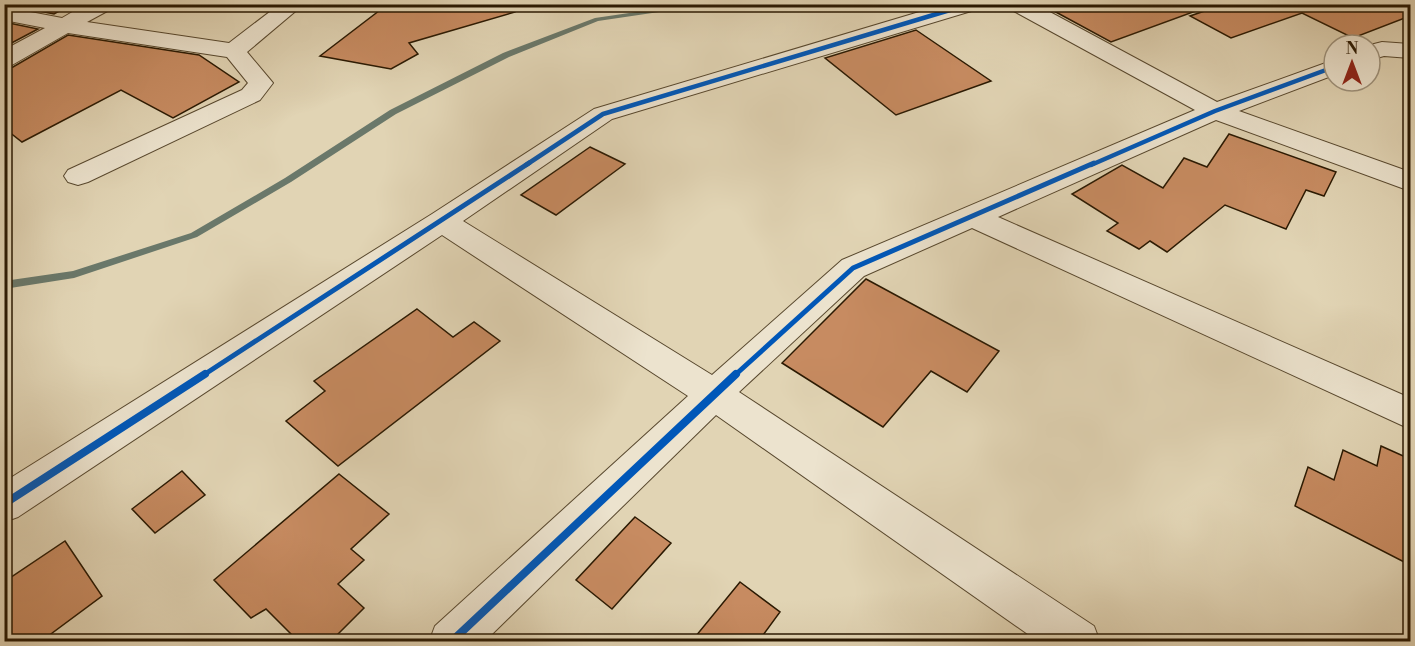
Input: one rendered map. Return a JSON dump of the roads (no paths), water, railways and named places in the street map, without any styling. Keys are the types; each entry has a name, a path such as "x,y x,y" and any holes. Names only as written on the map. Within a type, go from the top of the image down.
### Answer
{"street":[{"path":"4,60 68,26 103,4"},
{"path":"234,51 294,4"},
{"path":"4,504 442,221 603,114 970,4"},
{"path":"1018,4 1215,111 1410,182"},
{"path":"4,14 234,51 261,83 251,95 78,176"},
{"path":"1382,49 1410,51"},
{"path":"451,642 714,394 853,268 973,218 1215,111 1322,71"},
{"path":"973,218 1410,414"},
{"path":"442,221 714,394 1078,642"}],"waterway":[{"path":"4,285 74,274 194,235 288,180 393,112 506,55 597,19 710,4"}]}
